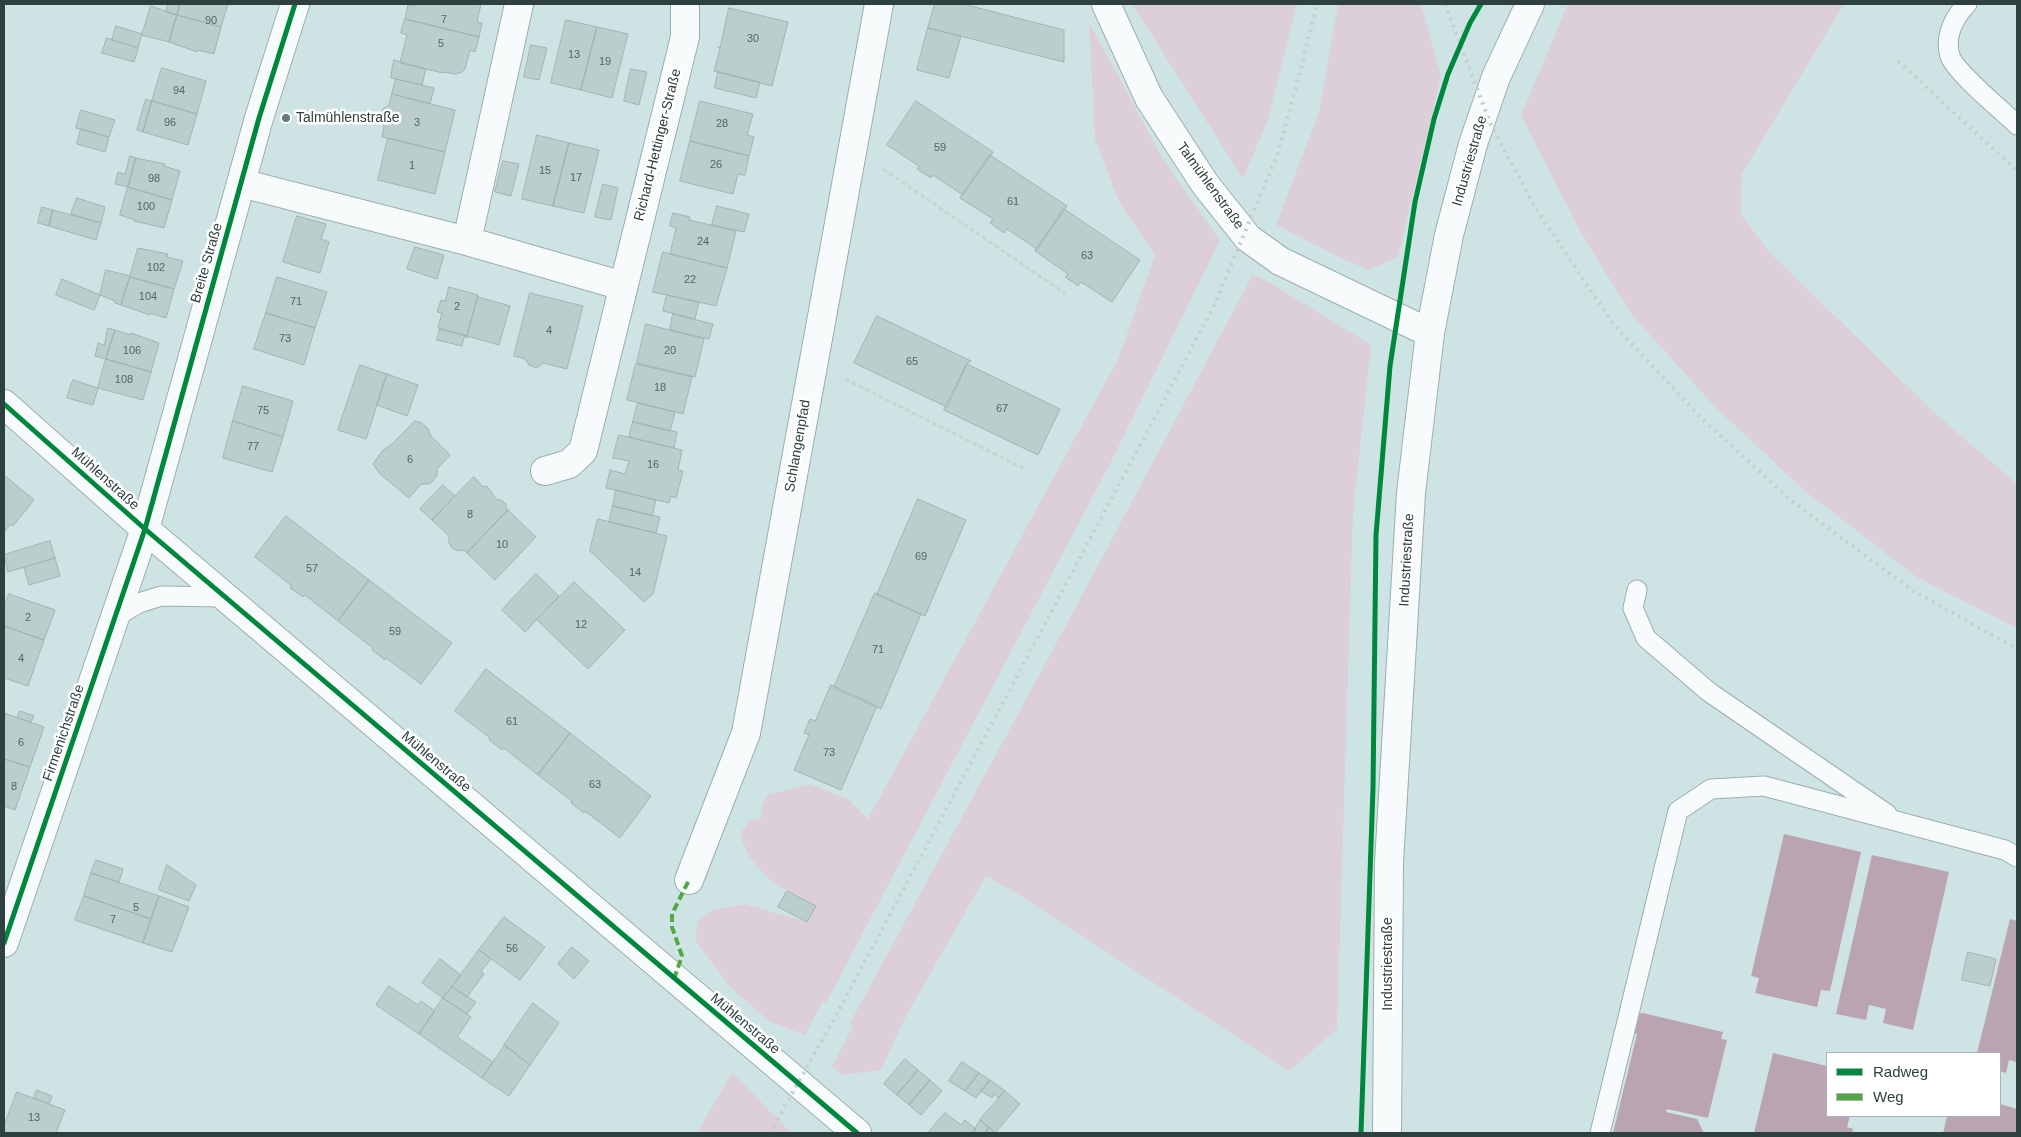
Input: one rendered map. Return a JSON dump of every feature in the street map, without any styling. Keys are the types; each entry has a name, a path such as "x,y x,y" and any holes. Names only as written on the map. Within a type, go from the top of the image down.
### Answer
{"street":[{"name":"Breite Straße","path":"144,529 259,118 294,4"},
{"path":"467,242 519,4"},
{"name":"Richard-Hettinger-Straße","path":"545,471 569,464 583,452 685,37 685,4"},
{"name":"Schlangenpfad","path":"689,880 746,733 879,4"},
{"name":"Talmühlenstraße","path":"1106,4 1149,98 1205,184 1248,238 1280,261 1430,333"},
{"name":"Industriestraße","path":"1387,1133 1389,863 1411,492 1430,333 1449,236 1474,144 1496,77 1530,4"},
{"path":"241,183 467,242 623,286"},
{"name":"Mühlenstraße","path":"4,404 144,529 856,1133"},
{"name":"Firmenichstraße","path":"4,943 116,617 144,529"}],"lane":[{"path":"1966,4 1957,13 1948,34 1950,57 1967,78 2017,125"},
{"path":"1637,590 1633,608 1646,638 1709,692 1898,822"},
{"path":"116,617 139,603 161,596 224,597"},
{"path":"1600,1133 1678,811 1710,789 1764,786 2006,850 2017,857"}],"path":[{"path":"853,148 1066,294"},
{"path":"813,364 1025,469"}],"shaded area":[{"path":"1132,4 1297,4 1268,120 1243,179"},
{"path":"1338,4 1421,4 1441,76 1398,257 1369,270 1276,225 1319,112"},
{"path":"1568,4 1844,4 1742,174 1741,214 1769,252 1937,415 2017,484 2017,628 1918,578 1805,491 1716,408 1632,315 1581,233 1521,115"},
{"path":"1089,22 1164,161 1220,240 1112,460 826,1003 823,1001 805,1035 769,1021 730,987 695,940 698,921 713,910 745,904 807,922 815,905 779,886 760,870 745,848 740,834 749,821 761,818 762,806 767,795 810,784 848,799 868,819 1118,359 1155,255 1119,202 1095,139"},
{"path":"1253,274 1371,345 1353,515 1337,1029 1289,1071 1013,891 986,876 905,1018 881,1070 841,1075 832,1066 853,1026 850,1023 1063,631"},
{"path":"1784,834 1861,852 1830,991 1821,990 1817,1007 1755,993 1759,978 1751,976"},
{"path":"1872,855 1949,872 1913,1030 1883,1023 1886,1009 1869,1005 1866,1020 1836,1014"},
{"path":"2010,919 2017,921 2017,1062 2009,1060 2006,1073 2001,1071 2001,1052 1977,1052"},
{"path":"1643,1013 1723,1032 1721,1039 1727,1040 1708,1118 1667,1109 1666,1112 1697,1119 1704,1133 1613,1133 1637,1034 1632,1032 1637,1014"},
{"path":"1773,1053 1826,1066 1826,1117 1850,1117 1847,1127 1853,1129 1852,1133 1754,1133"},
{"path":"732,1072 791,1133 697,1133"},
{"path":"2001,1104 2017,1109 2017,1133 1943,1133 1947,1117 2001,1117"}],"building":[{"path":"168,4 180,4 177,15 166,12"},
{"path":"180,4 228,4 221,27 177,15"},
{"path":"414,4 481,4 477,22 482,23 479,37 405,19 408,5 414,6"},
{"path":"935,4 963,4 1064,30 1064,62 928,28"},
{"path":"151,6 177,15 169,42 142,35"},
{"path":"729,8 788,22 772,86 714,71 720,49 718,47 720,47"},
{"path":"177,15 221,27 214,54 198,50 197,52 169,42"},
{"path":"405,19 479,37 475,52 470,50 465,69 455,74 443,73 400,63 407,35 401,33"},
{"path":"566,20 597,27 581,90 551,83"},
{"path":"116,26 142,34 138,48 112,40"},
{"path":"597,27 628,34 612,98 581,90"},
{"path":"928,28 961,36 949,78 917,70"},
{"path":"107,38 138,48 134,62 102,53"},
{"path":"531,45 547,48 539,80 524,77"},
{"path":"394,60 426,69 422,85 391,78"},
{"path":"162,68 206,81 197,114 152,101"},
{"path":"631,69 647,72 639,105 624,101"},
{"path":"718,72 760,82 756,98 715,88"},
{"path":"396,79 434,88 430,104 392,94"},
{"path":"392,94 455,110 445,152 382,137 384,126 380,120 383,109 389,105"},
{"path":"146,99 152,101 143,132 137,130"},
{"path":"152,101 197,114 188,145 143,132"},
{"path":"700,101 753,114 747,135 754,137 749,156 690,141"},
{"path":"916,101 993,152 963,195 933,175 931,178 917,169 919,166 887,145"},
{"path":"81,110 115,120 109,137 76,128"},
{"path":"81,129 109,137 105,152 77,144"},
{"path":"537,135 569,143 553,206 522,199"},
{"path":"388,138 445,152 435,194 378,180"},
{"path":"690,141 749,156 745,175 738,174 733,194 680,181"},
{"path":"569,143 599,150 584,213 553,206"},
{"path":"990,155 1067,206 1037,249 1007,229 1004,233 990,223 993,219 960,198"},
{"path":"130,156 136,158 128,187 115,184 118,172 125,174"},
{"path":"136,158 165,164 164,166 180,171 172,200 128,187"},
{"path":"503,161 519,164 511,196 495,192"},
{"path":"603,184 618,188 611,220 595,217"},
{"path":"128,187 172,200 164,228 134,221 120,215"},
{"path":"77,198 105,207 101,223 71,214"},
{"path":"717,206 749,214 744,232 712,225"},
{"path":"42,207 53,210 49,226 38,223"},
{"path":"1064,209 1140,260 1112,302 1081,282 1078,286 1065,277 1068,274 1035,251"},
{"path":"53,210 101,223 96,240 49,226"},
{"path":"673,213 690,217 689,220 736,231 727,268 670,254 676,228 670,226"},
{"path":"297,216 326,224 321,239 329,242 320,273 283,262"},
{"path":"415,247 444,255 437,279 407,269"},
{"path":"138,248 168,254 167,257 183,261 174,289 130,277"},
{"path":"663,252 727,268 716,306 653,292"},
{"path":"106,270 130,276 121,305 100,295"},
{"path":"130,277 174,289 166,318 150,313 150,315 121,305"},
{"path":"277,277 327,292 315,328 266,313"},
{"path":"62,279 100,295 94,310 56,295"},
{"path":"449,287 478,295 467,336 438,328 442,313 437,312 441,300 445,301"},
{"path":"530,293 583,306 567,369 543,363 537,368 529,365 525,359 514,356"},
{"path":"667,295 699,302 695,319 663,311"},
{"path":"478,297 510,306 499,345 467,336"},
{"path":"266,313 315,328 304,365 254,349"},
{"path":"673,314 713,324 709,339 670,330"},
{"path":"877,316 971,361 967,364 947,407 854,363"},
{"path":"646,324 704,339 695,377 637,363"},
{"path":"108,328 115,330 106,359 95,356 98,343 104,345"},
{"path":"440,329 467,336 467,338 464,337 462,346 437,340"},
{"path":"115,330 131,335 131,333 159,343 151,372 106,359"},
{"path":"106,359 151,372 143,400 98,388"},
{"path":"636,364 692,377 683,414 627,400"},
{"path":"967,364 1060,409 1038,455 944,410"},
{"path":"360,365 387,374 366,439 338,430"},
{"path":"387,374 418,385 407,416 377,405"},
{"path":"73,380 98,388 93,405 67,398"},
{"path":"243,386 293,401 283,437 233,421"},
{"path":"638,403 675,412 670,431 633,422"},
{"path":"233,421 283,437 272,472 223,458"},
{"path":"415,421 422,423 429,430 430,435 450,455 437,469 437,476 430,484 421,484 409,498 380,474 373,464 383,450 392,444"},
{"path":"633,422 677,432 674,448 629,437"},
{"path":"619,435 682,450 678,470 683,471 676,498 671,496 669,503 606,488 610,470 625,474 629,461 613,458"},
{"path":"4,475 34,500 13,526 11,524 4,532"},
{"path":"474,477 483,487 487,486 497,500 501,500 506,504 508,510 467,553 464,550 458,551 452,548 449,543 449,536 432,520"},
{"path":"443,485 455,496 432,520 420,509"},
{"path":"616,490 656,500 652,516 613,506"},
{"path":"918,499 966,520 925,616 877,595"},
{"path":"613,506 660,517 656,533 609,522"},
{"path":"508,510 536,537 495,580 467,553"},
{"path":"286,516 369,580 338,621 305,595 303,597 290,588 292,586 255,557"},
{"path":"598,519 667,536 653,594 644,602 590,551"},
{"path":"50,541 55,558 8,572 4,555"},
{"path":"55,558 60,576 29,585 24,568"},
{"path":"536,574 559,596 525,632 502,610"},
{"path":"369,580 452,643 421,684 386,658 385,660 372,650 373,648 338,621"},
{"path":"574,582 625,630 588,669 537,620"},
{"path":"875,593 921,614 881,709 834,688"},
{"path":"9,594 55,610 44,640 4,626 4,608"},
{"path":"4,626 44,640 28,686 4,678"},
{"path":"486,669 570,733 538,775 504,748 502,750 489,740 490,738 455,711"},
{"path":"831,685 877,706 841,790 794,770 809,735 804,733 810,719 815,721"},
{"path":"20,711 34,716 31,722 17,718"},
{"path":"4,713 44,727 30,767 4,759"},
{"path":"570,733 651,796 620,838 585,811 584,813 571,803 572,801 538,775"},
{"path":"4,759 30,767 15,810 4,806"},
{"path":"96,860 123,869 119,882 91,873"},
{"path":"167,865 196,885 189,901 159,890"},
{"path":"91,873 159,896 151,919 84,896"},
{"path":"787,891 816,906 807,922 778,907"},
{"path":"84,896 151,919 143,943 75,920"},
{"path":"159,896 189,907 172,952 143,943"},
{"path":"504,917 545,947 520,980 479,950"},
{"path":"572,947 589,961 574,979 558,964"},
{"path":"479,950 491,959 481,971 484,974 467,997 452,987"},
{"path":"1968,952 1996,959 1990,986 1962,980"},
{"path":"440,959 461,975 443,998 422,983"},
{"path":"389,986 418,1005 421,1001 435,1011 419,1034 376,1005"},
{"path":"452,987 476,1002 467,1014 443,998"},
{"path":"443,998 471,1017 457,1037 493,1062 482,1078 419,1034"},
{"path":"533,1003 559,1023 530,1065 504,1045"},
{"path":"505,1045 530,1065 509,1096 482,1078"},
{"path":"905,1059 918,1070 897,1095 884,1084"},
{"path":"962,1062 979,1073 965,1091 949,1081"},
{"path":"918,1070 930,1080 909,1105 897,1095"},
{"path":"979,1073 990,1080 976,1098 965,1091"},
{"path":"930,1080 942,1091 921,1115 909,1105"},
{"path":"990,1080 1005,1091 999,1098 994,1094 992,1098 981,1091"},
{"path":"37,1090 52,1096 49,1104 34,1098"},
{"path":"1005,1091 1020,1104 995,1133 980,1120"},
{"path":"17,1092 65,1110 56,1133 4,1132 4,1126"},
{"path":"945,1113 961,1125 965,1120 976,1129 973,1133 928,1133"},
{"path":"980,1120 989,1127 986,1132 988,1133 973,1133"},
{"path":"989,1127 995,1133 986,1132"}],"railway":[{"path":"770,1133 844,1001 1213,308 1277,156 1317,4"},
{"path":"1445,4 1491,125 1533,204 1613,324 1702,419 1793,502 1912,590 2017,649"},
{"path":"1898,61 2017,171"}],"marked path":[{"path":"674,979 682,956 672,927 672,914 689,880"}],"cycle path":[{"path":"4,943 145,529 259,118 295,4"},
{"path":"1361,1133 1373,788 1376,535 1390,366 1415,202 1434,119 1448,74 1470,23 1481,4"},
{"path":"4,404 145,529 857,1133"}],"place":[{"name":"Talmühlenstraße","path":"286,118"}]}
